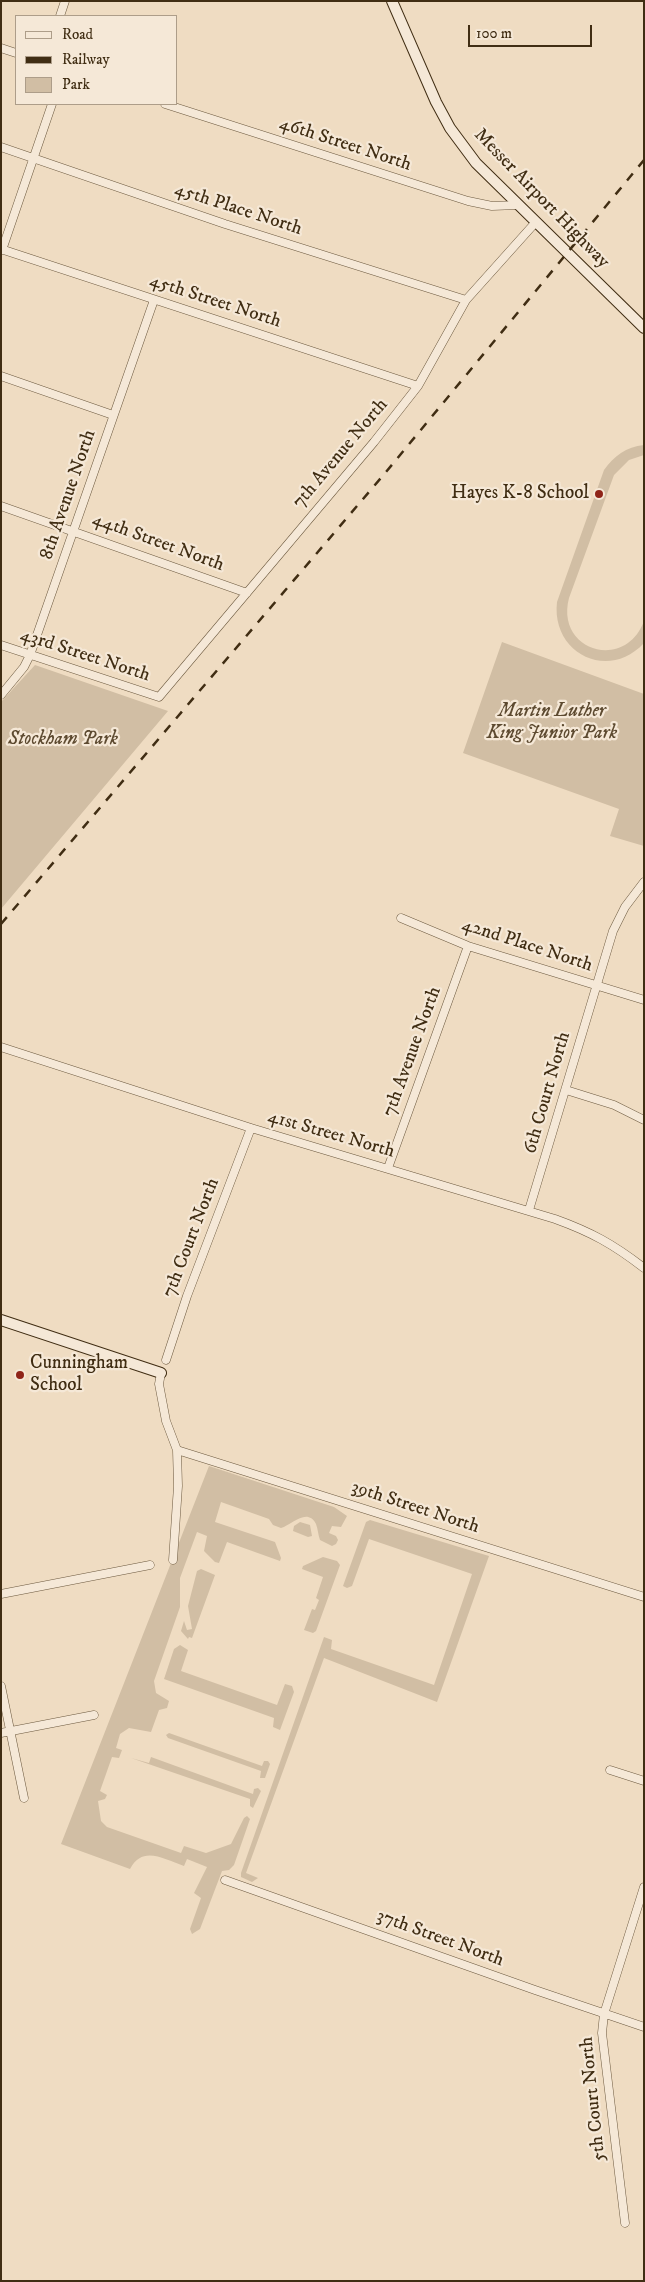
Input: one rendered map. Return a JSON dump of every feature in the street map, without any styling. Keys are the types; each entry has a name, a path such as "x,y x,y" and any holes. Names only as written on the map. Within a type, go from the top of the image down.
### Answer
{"main road":[{"name":"Messer Airport Highway","path":"392,1 436,102 450,128 476,163 644,328"},
{"path":"1,1320 161,1374"}],"street":[{"path":"60,15 64,1"},
{"path":"1,48 15,53"},
{"path":"2,250 52,105"},
{"name":"46th Street North","path":"168,105 468,201 492,206 518,206"},
{"name":"45th Place North","path":"1,148 225,224 466,300"},
{"name":"7th Avenue North","path":"159,697 418,386 466,300 535,223"},
{"name":"45th Street North","path":"2,250 418,386"},
{"name":"8th Avenue North","path":"1,695 24,667 30,655 154,300"},
{"path":"1,376 113,415"},
{"name":"44th Street North","path":"1,506 74,530 247,593"},
{"name":"43rd Street North","path":"1,645 159,697"},
{"path":"596,985 613,931 624,907 644,882"},
{"name":"42nd Place North","path":"401,918 468,946 644,1000"},
{"name":"7th Avenue North","path":"388,1168 468,946"},
{"name":"6th Court North","path":"530,1210 596,985"},
{"name":"41st Street North","path":"1,1047 251,1128 530,1210 588,1230 644,1268"},
{"path":"566,1090 614,1105 644,1120"},
{"name":"7th Court North","path":"166,1360 187,1296 251,1128"},
{"path":"161,1374 160,1384 166,1421 177,1450 178,1486 173,1560"},
{"name":"39th Street North","path":"177,1450 644,1597"},
{"path":"1,1594 150,1564"},
{"path":"1,1686 24,1798"},
{"path":"1,1733 94,1715"},
{"path":"610,1770 644,1781"},
{"name":"37th Street North","path":"225,1880 644,2027"},
{"name":"5th Court North","path":"625,2223 602,2033 604,2014 644,1887"}],"green space":[{"path":"644,445 644,455 629,460 614,475 569,598 567,616 572,631 582,642 594,648 608,650 622,646 635,637 644,621 644,643 630,655 614,660 599,661 585,656 572,648 563,635 558,620 557,602 604,470 621,453"},
{"name":"Martin Luther King Junior Park","path":"502,642 644,694 644,846 610,836 619,809 463,753"},
{"name":"Stockham Park","path":"35,665 168,711 1,909 1,702"},
{"path":"209,1466 334,1507 347,1516 341,1527 332,1526 329,1533 336,1536 338,1540 332,1546 320,1540 316,1524 308,1517 299,1518 281,1528 273,1525 269,1519 221,1502 215,1522 275,1542 281,1558 280,1561 227,1542 219,1563 215,1562 204,1551 207,1536 197,1532 180,1578 180,1607 154,1681 156,1693 169,1701 167,1708 159,1710 151,1732 129,1728 120,1734 116,1748 122,1750 119,1758 112,1757 100,1791 107,1795 105,1799 98,1801 101,1821 107,1827 181,1853 184,1846 206,1853 231,1844 244,1818 247,1816 250,1819 234,1865 229,1870 222,1871 200,1929 192,1934 190,1929 201,1898 194,1893 207,1867 187,1859 184,1866 154,1856 147,1856 141,1857 130,1869 61,1844"},
{"path":"370,1520 489,1556 437,1702 324,1658 246,1873 258,1878 252,1882 241,1877 241,1873 324,1637 332,1640 331,1649 434,1685 472,1574 369,1539 352,1586 347,1588 343,1586 366,1522"},
{"path":"300,1522 310,1525 312,1536 308,1537 293,1531 294,1526"},
{"path":"323,1557 337,1561 340,1565 316,1631 313,1633 304,1630 312,1609 315,1610 319,1600 316,1598 323,1577 302,1569 303,1566"},
{"path":"201,1569 215,1575 192,1638 189,1637 188,1639 181,1631 184,1621 187,1630 192,1629 188,1606 197,1571"},
{"path":"180,1645 188,1650 181,1671 277,1705 285,1684 292,1686 294,1692 280,1730 273,1727 274,1718 164,1679 174,1649"},
{"path":"169,1733 262,1766 264,1761 268,1761 270,1764 265,1778 260,1778 261,1771 168,1738 166,1735"},
{"path":"151,1757 253,1794 254,1789 258,1788 261,1791 253,1808 250,1806 250,1799 131,1758 149,1763"}],"railway":[{"path":"1,924 386,472 644,160"}],"place":[{"name":"Hayes K-8 School","path":"599,494"},
{"name":"Cunningham School","path":"20,1375"}]}
